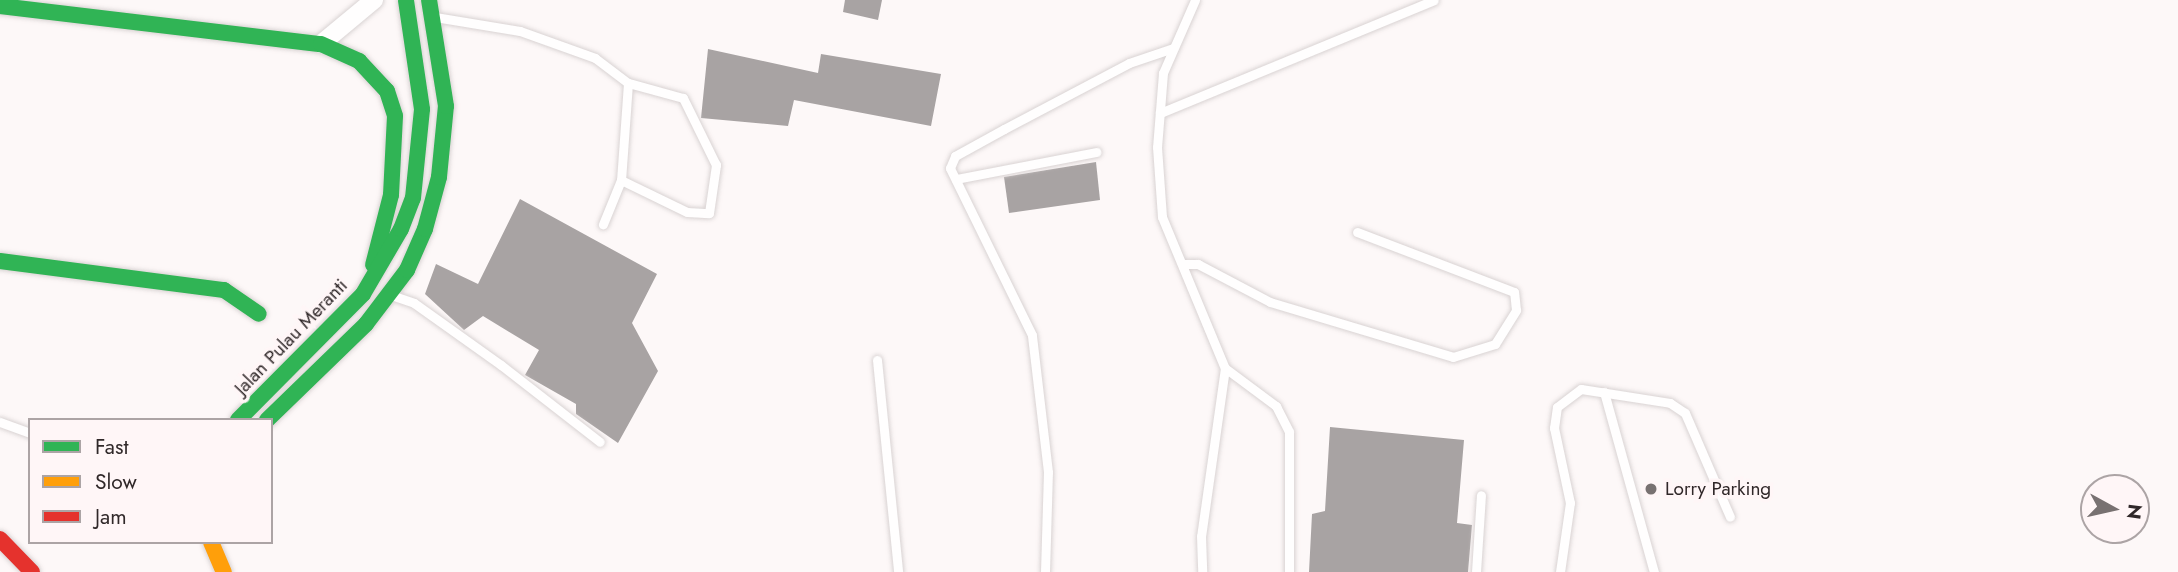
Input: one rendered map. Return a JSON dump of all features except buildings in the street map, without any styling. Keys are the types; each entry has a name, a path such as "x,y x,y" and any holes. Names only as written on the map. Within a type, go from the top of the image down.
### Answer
{"main road":[{"name":"Jalan Pulau Meranti","path":"240,418 363,294 401,229 417,172 422,109 405,0"},
{"name":"Jalan Pulau Meranti","path":"269,418 390,295 425,229 439,177 446,106 429,0"},
{"path":"0,6 321,44 373,72 395,116 391,195 363,294"},
{"path":"0,261 224,290 259,314"},
{"path":"0,539 32,572"},
{"path":"192,544 203,572"},
{"path":"212,544 224,572"}],"street":[{"path":"321,44 374,0"}],"lane":[{"path":"1195,0 1173,48 1160,113 1162,217 1225,369 1201,536 1202,572"},
{"path":"1160,113 1434,0"},
{"path":"433,17 520,31 595,58 628,83 683,98 716,165 709,213 687,212 621,180"},
{"path":"1045,572 1048,472 1032,335 950,168 954,156 1129,63 1173,48"},
{"path":"603,224 621,180 628,83"},
{"path":"956,179 1096,152"},
{"path":"1182,264 1198,264 1270,302 1453,357 1495,344 1516,310 1514,292 1357,232"},
{"path":"390,295 414,303 600,442"},
{"path":"877,360 898,572"},
{"path":"1225,369 1276,406 1289,432 1289,572"},
{"path":"1560,572 1570,503 1555,428 1557,407 1581,389 1670,403 1685,413 1730,517"},
{"path":"1604,392 1654,572"},
{"path":"0,422 28,432"},
{"path":"1476,572 1481,495"}],"traffic: fast":[{"path":"240,418 363,294 401,229 413,198 422,109 406,0"},
{"path":"269,418 366,324 407,270 425,229 439,177 446,106 429,0"},
{"path":"0,6 321,44 359,61 387,91 395,116 391,195 373,265"},
{"path":"0,261 224,290 259,314"}],"traffic: slow":[{"path":"212,544 224,572"}],"traffic: jam":[{"path":"0,539 32,572"}],"place":[{"name":"Lorry Parking","path":"1651,489"}]}
